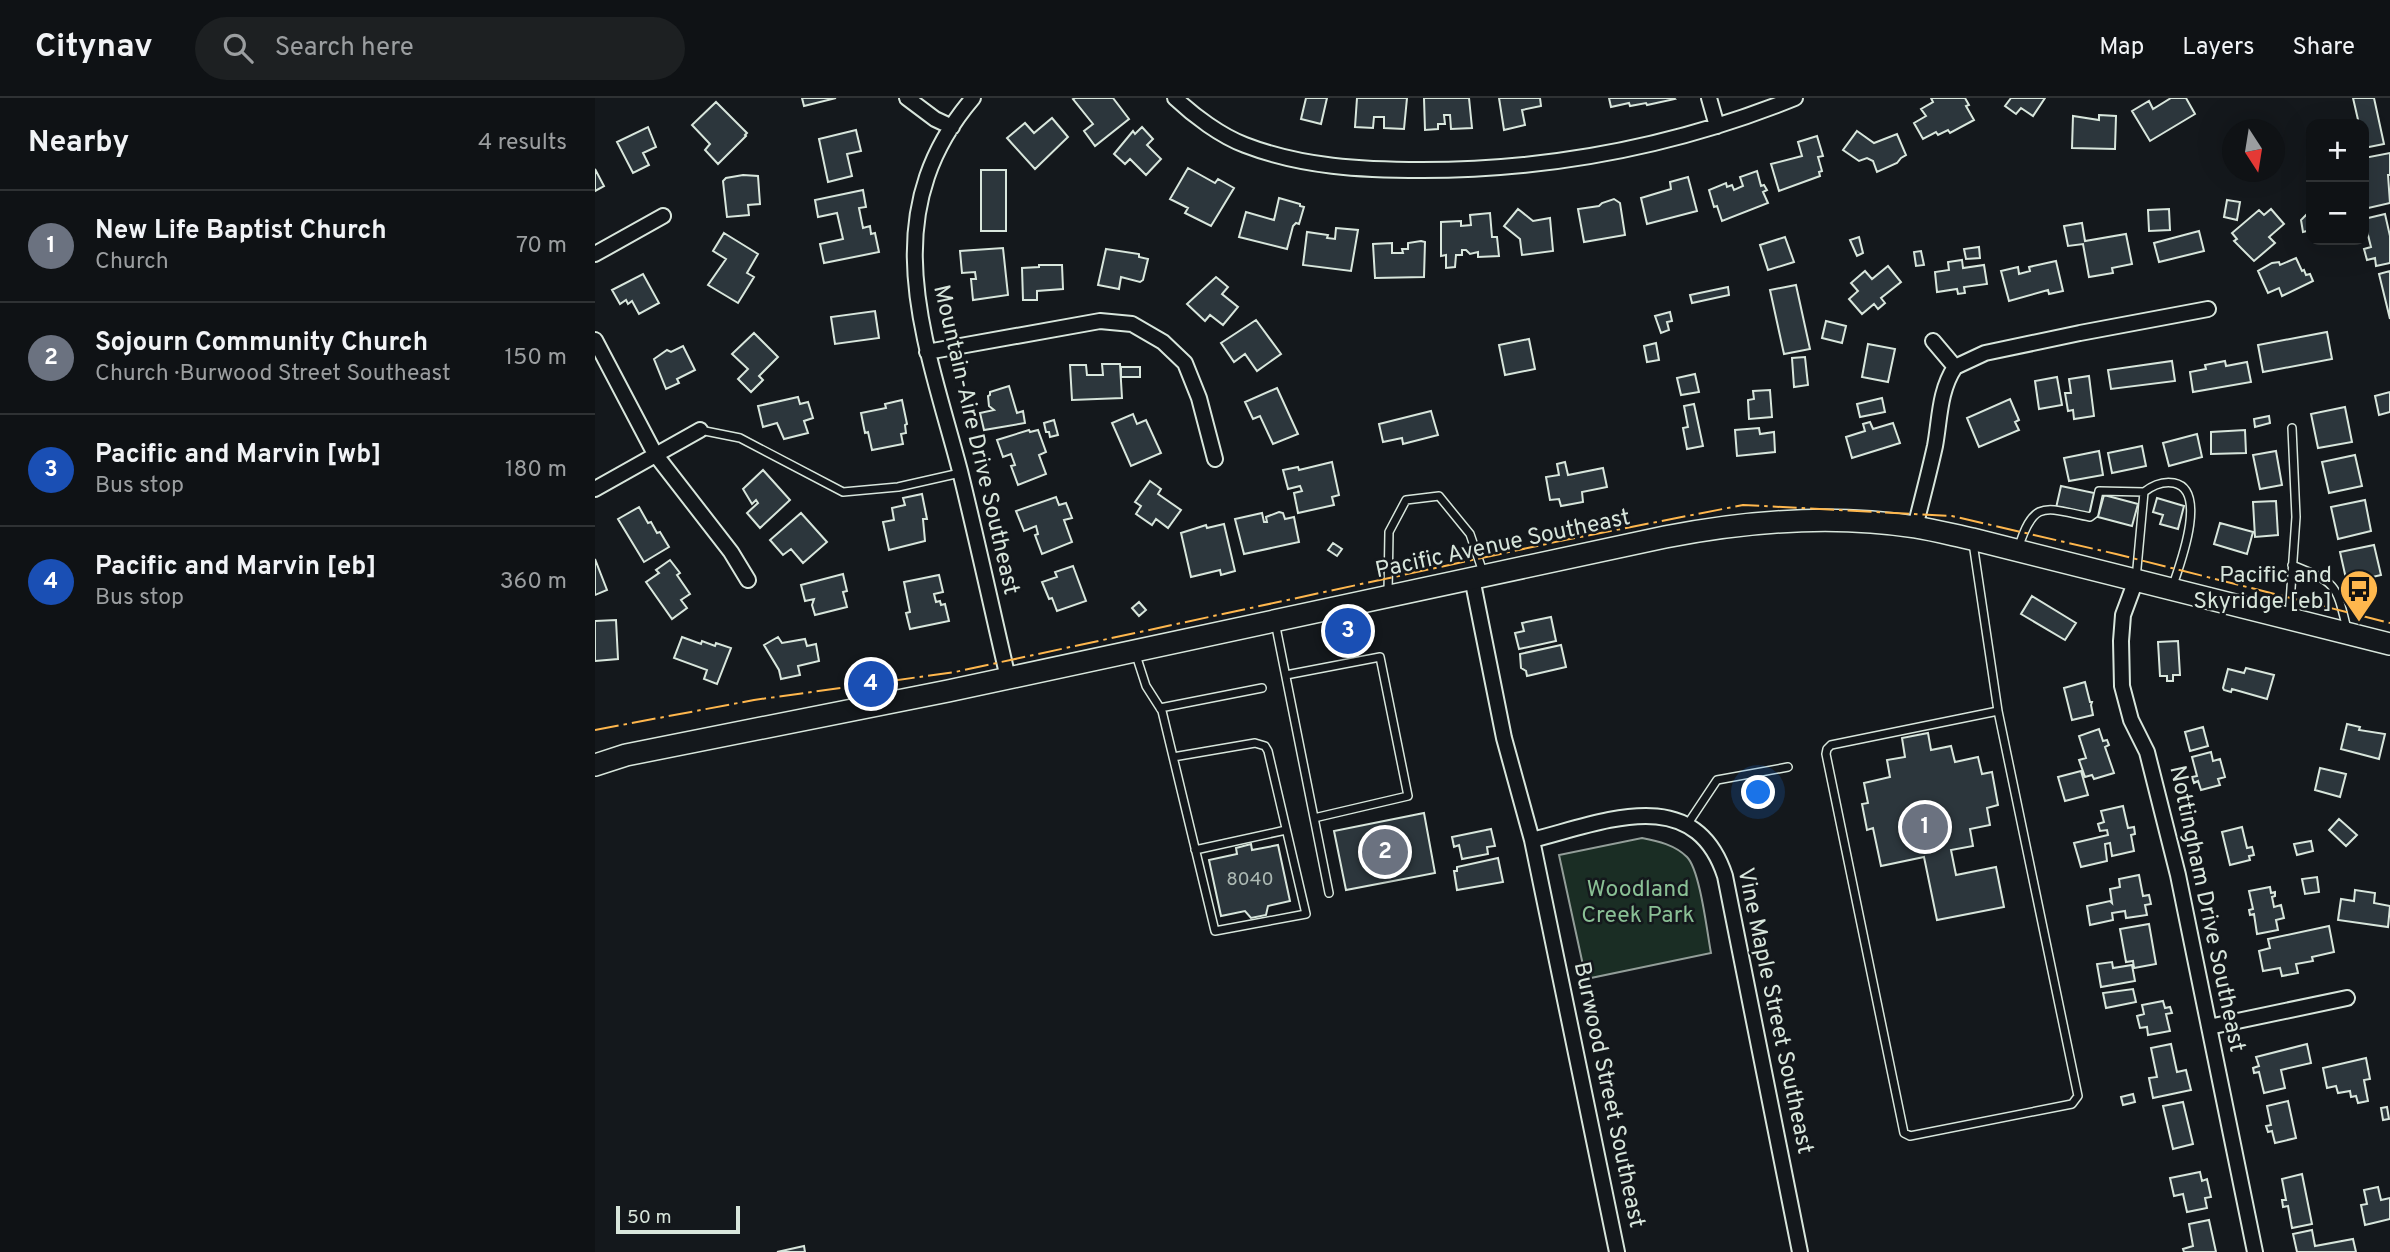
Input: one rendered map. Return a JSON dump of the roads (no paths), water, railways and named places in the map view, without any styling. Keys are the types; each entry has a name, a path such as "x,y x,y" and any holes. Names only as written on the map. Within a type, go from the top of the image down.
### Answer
{"main road":[{"name":"Pacific Avenue Southeast","path":"595,758 626,755 1008,678 1665,537 1756,522 1845,522 1915,527 2018,550 2390,644"},
{"name":"Pacific Avenue Southeast","path":"595,765 626,755"}],"street":[{"path":"907,98 935,119 952,127"},
{"name":"Mountain-Aire Drive Southeast","path":"973,98 952,127 929,173 919,206 914,240 915,286 927,352 960,473 1008,678"},
{"path":"1175,98 1244,145 1315,165 1379,170 1463,170 1553,162 1625,150 1717,126 1795,98"},
{"path":"1709,98 1717,126"},
{"path":"595,254 663,216"},
{"path":"1915,527 1935,446 1941,400 1947,380 1955,367 1985,353 2080,332 2208,309"},
{"path":"927,352 1100,321 1132,324 1163,342 1185,363 1199,398 1215,459"},
{"path":"595,340 655,454 731,552 748,580"},
{"path":"1933,341 1955,367"},
{"path":"595,489 700,430"},
{"name":"Burwood Street Southeast","path":"1478,577 1504,738 1532,841 1617,1252"},
{"name":"Nottingham Drive Southeast","path":"2136,580 2123,615 2122,686 2131,720 2141,737 2150,764 2178,875 2255,1252"},
{"name":"Vine Maple Street Southeast","path":"1532,841 1632,816 1653,815 1671,818 1687,825 1708,842 1719,858 1725,876 1800,1252"},
{"path":"2209,1027 2347,998"}],"lane":[{"path":"2289,618 2296,517 2292,428"},
{"path":"700,430 740,438 843,492 898,487 960,473"},
{"path":"2018,550 2028,523 2037,511 2046,508 2090,517 2094,514 2099,491 2144,492 2152,485 2169,482 2180,484 2188,492 2192,511 2183,555 2172,589"},
{"path":"2136,580 2144,492"},
{"path":"1388,597 1389,532 1406,500 1439,496 1470,534 1478,577"},
{"path":"1972,539 1998,711 2078,1096 2072,1104 1910,1136 1904,1133 1827,749 1831,745 1998,711"},
{"path":"2293,565 2329,582 2338,592 2348,633"},
{"path":"1275,621 1329,893"},
{"path":"1135,652 1146,686 1160,708 1215,931 1306,914 1265,746 1255,743 1173,757"},
{"path":"1286,674 1380,657 1408,796 1314,818"},
{"path":"1160,708 1262,688"},
{"path":"1687,825 1717,780 1788,767"},
{"path":"1195,849 1286,830"}],"place":[{"name":"Pacific and Skyridge [eb]","path":"2359,623"},
{"name":"Pacific and Marvin [wb]","path":"1348,631"},
{"name":"Pacific and Marvin [eb]","path":"871,684"},
{"name":"New Life Baptist Church","path":"1925,827"},
{"name":"Sojourn Community Church","path":"1385,852"}],"park label":[{"name":"Woodland Creek Park","path":"1638,903"}]}
